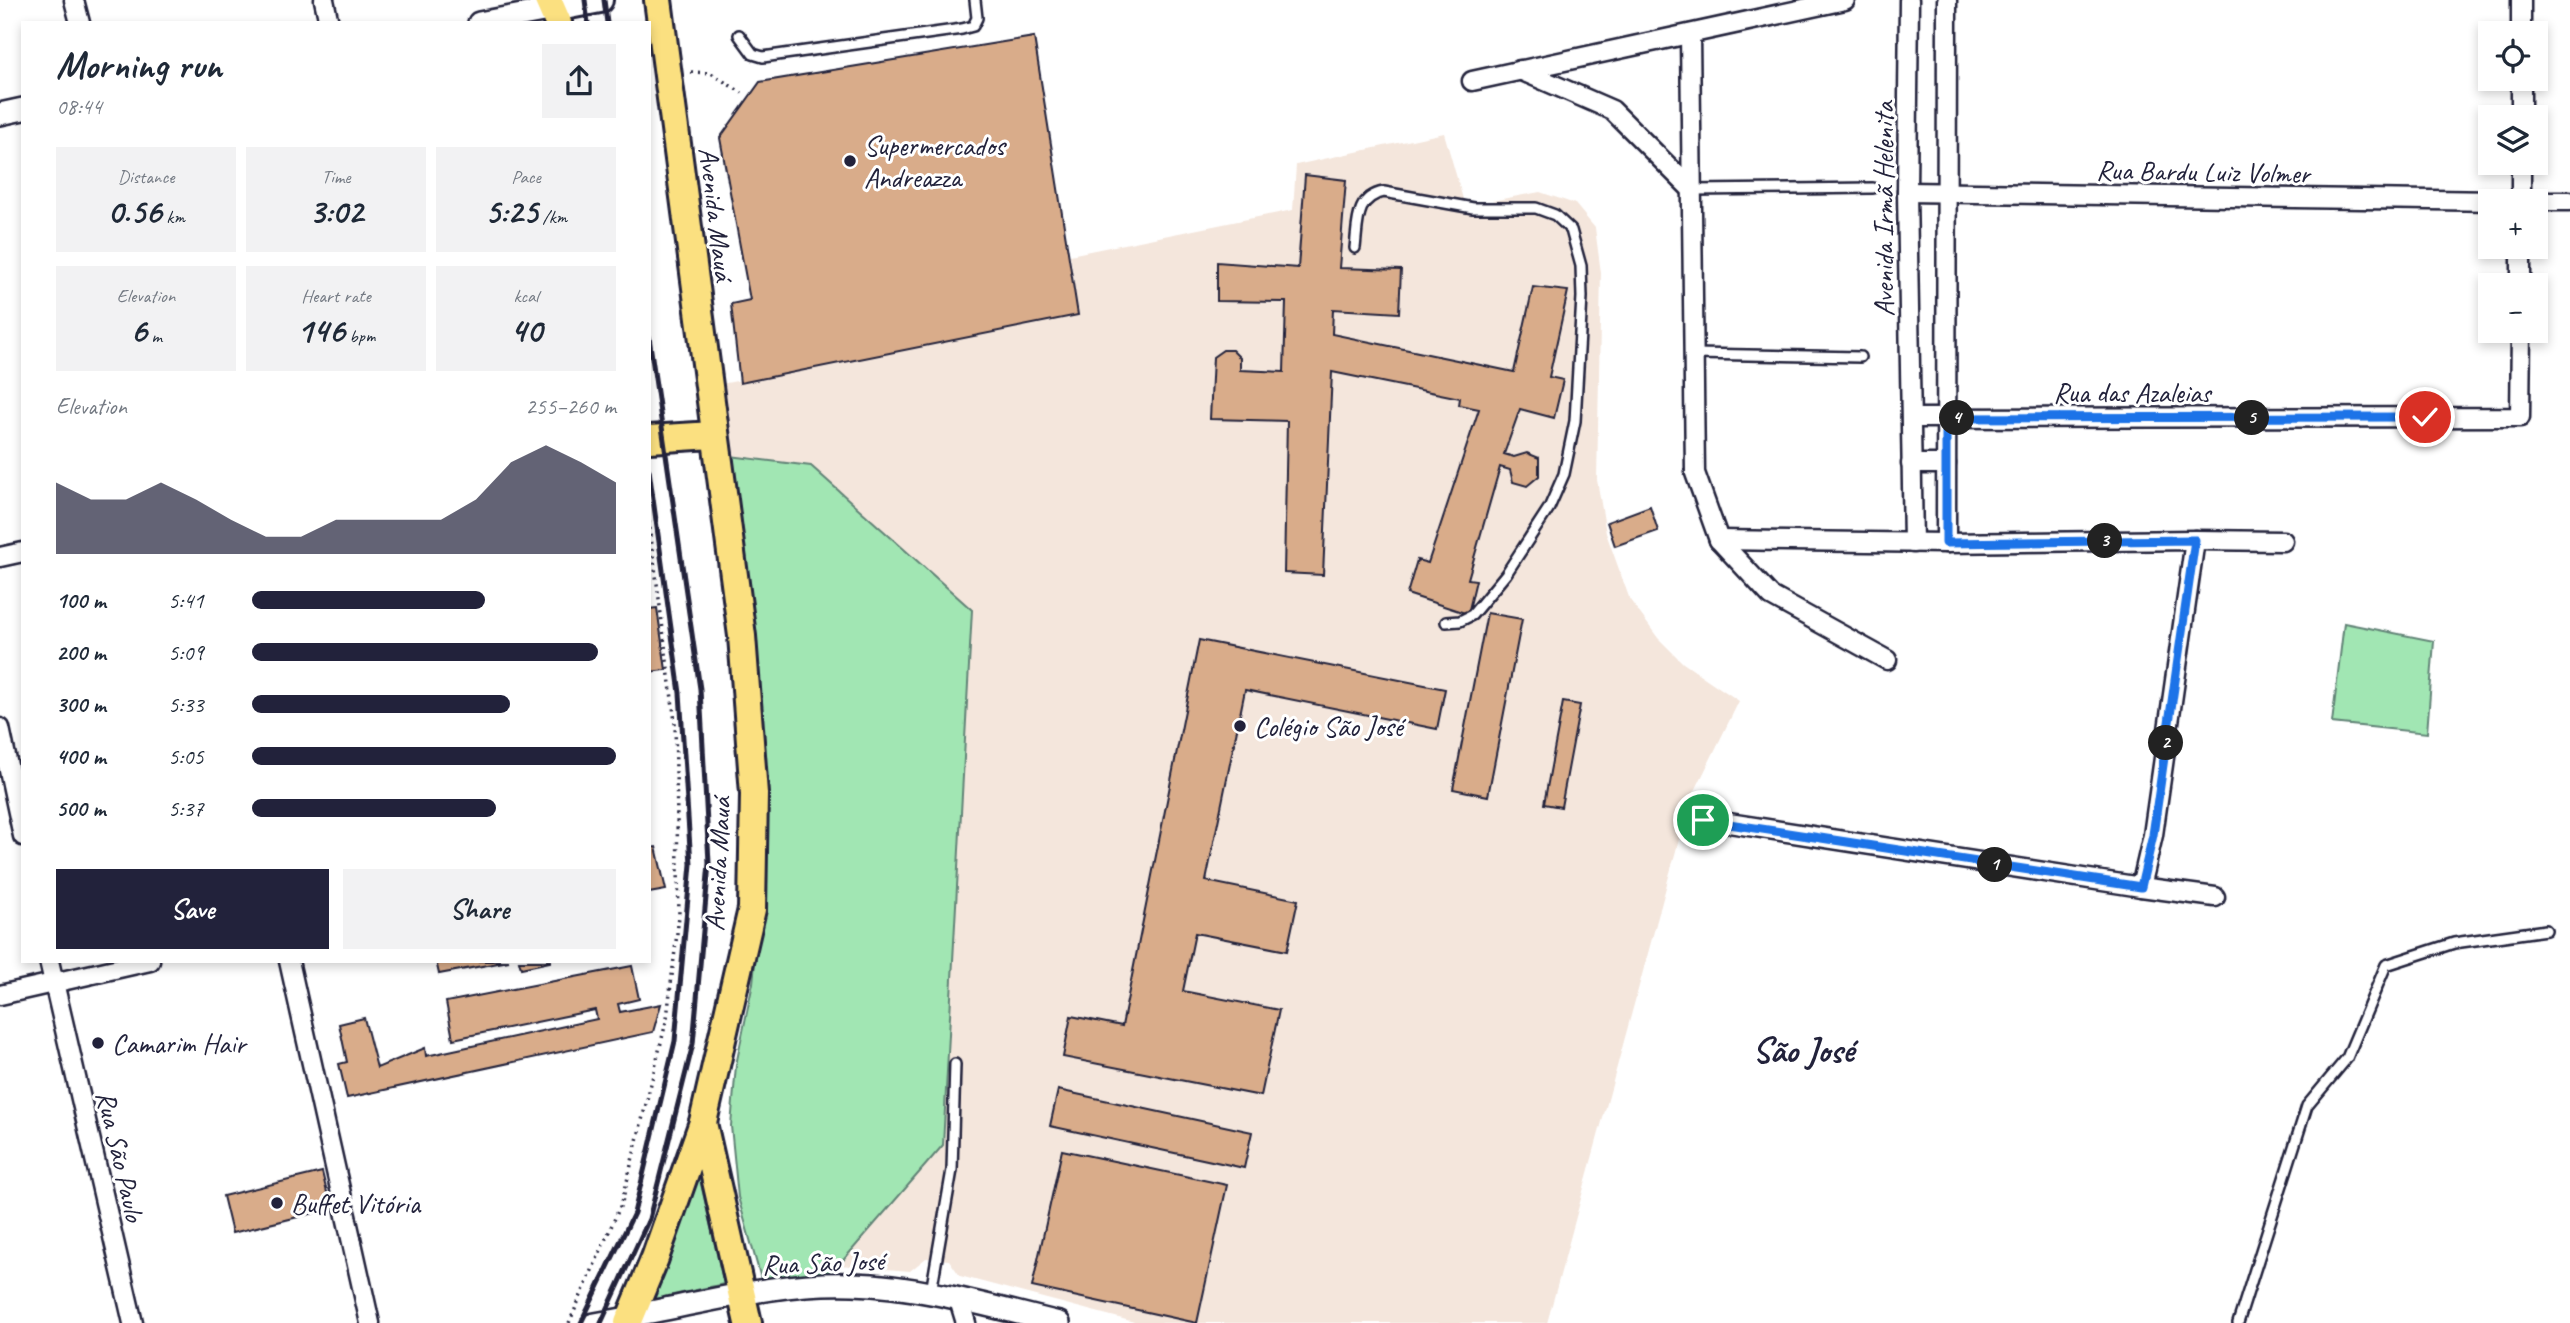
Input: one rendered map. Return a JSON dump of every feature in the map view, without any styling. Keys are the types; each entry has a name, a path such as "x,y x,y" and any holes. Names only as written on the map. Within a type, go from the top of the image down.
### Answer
{"main road":[{"path":"554,11 600,0"},
{"name":"Avenida Mauá","path":"629,1320 655,1258 702,1122 752,909 754,807 742,636 713,435 658,0"},
{"path":"651,439 713,435"},
{"path":"702,1122 747,1323"}],"street":[{"path":"74,0 79,21"},
{"path":"324,0 329,21"},
{"path":"1472,81 1846,0"},
{"name":"Avenida Irmã Helenita","path":"1909,0 1907,192 1913,542"},
{"path":"1946,543 1947,0"},
{"path":"2521,0 2521,21"},
{"path":"492,21 554,11"},
{"path":"1689,34 1696,473 1719,540 1770,596 1887,660"},
{"path":"1520,71 1612,110 1692,190"},
{"path":"0,114 21,109"},
{"name":"Rua Bardu Luiz Volmer","path":"1907,192 2478,201"},
{"path":"2548,201 2570,201"},
{"name":"Rua das Azaleias","path":"1911,418 2521,417 2521,343"},
{"path":"1911,464 1946,464"},
{"path":"1719,540 1946,543 2283,541"},
{"path":"2141,887 2153,835 2195,540"},
{"path":"0,557 21,552"},
{"path":"0,728 21,827"},
{"path":"1703,820 2215,897"},
{"name":"Rua São Paulo","path":"49,963 133,1323"},
{"path":"0,995 142,963"},
{"path":"289,963 370,1323"},
{"name":"Rua São José","path":"629,1320 740,1294 800,1286 852,1284 931,1294 1059,1323"},
{"path":"959,1300 965,1323"},
{"path":"592,1323 629,1320"}],"lane":[{"path":"739,35 753,54 763,57 798,54 973,26 977,18 975,0"},
{"path":"1692,190 1873,188"},
{"path":"1355,248 1364,201 1373,194 1384,192 1462,207 1536,208 1555,215 1571,230 1577,246 1581,266 1581,311 1575,421 1564,474 1549,508 1500,582 1472,615 1460,621 1447,622"},
{"path":"1694,354 1860,357"},
{"path":"2238,1323 2307,1106 2347,1059 2386,965 2454,943 2546,930"},
{"path":"931,1294 952,1170 955,1064"}],"path":[{"path":"669,78 691,72 711,73 743,93"},
{"path":"569,1323 621,1202 667,1018 679,916 675,722 651,537"}],"shaded area":[{"name":"Colégio São José","path":"1444,133 1465,206 1540,192 1575,204 1595,228 1601,273 1597,480 1606,533 1630,600 1658,638 1683,663 1739,701 1689,803 1547,1323 1138,1323 960,1276 949,1260 926,1258 910,1271 839,1265 818,1283 738,1197 731,1126 736,1065 753,983 760,915 721,384 1078,315 1070,255 1293,210 1296,165"}],"green space":[{"path":"730,456 811,466 972,610 943,1145 839,1265 818,1283 762,1282 738,1197 731,1126 736,1065 753,983 760,915"},
{"path":"2344,623 2434,641 2427,733 2332,723"},
{"path":"699,1175 724,1284 650,1300"}],"building":[{"path":"1034,37 1078,315 740,383 731,304 750,300 720,138 760,82"},
{"path":"1305,175 1346,180 1339,268 1401,270 1399,313 1333,309 1332,334 1514,372 1533,287 1568,291 1549,377 1563,380 1554,418 1520,409 1504,454 1514,457 1527,453 1539,458 1539,476 1527,486 1513,482 1510,470 1500,467 1468,579 1476,580 1468,614 1407,594 1417,560 1428,563 1479,409 1459,405 1460,398 1332,372 1323,575 1284,573 1287,421 1210,419 1213,357 1223,350 1232,350 1240,358 1240,370 1284,372 1286,302 1217,301 1217,262 1298,268"},
{"path":"1650,506 1658,531 1615,546 1607,522"},
{"path":"657,608 666,670 651,672 651,609"},
{"path":"1487,613 1522,619 1488,796 1453,789"},
{"path":"1199,640 1445,689 1437,729 1245,690 1206,881 1298,900 1287,951 1195,933 1183,991 1279,1010 1261,1096 1063,1057 1071,1016 1122,1026"},
{"path":"1563,702 1580,705 1561,807 1544,804"},
{"path":"656,847 666,890 651,893 651,848"},
{"path":"436,963 498,963 439,974"},
{"path":"520,963 545,963 521,968"},
{"path":"632,966 639,999 618,1004 620,1012 661,1004 653,1032 347,1098 339,1064 347,1062 339,1024 364,1018 377,1068 425,1048 426,1056 597,1019 595,1010 453,1039 446,1002"},
{"path":"1058,1090 1252,1132 1244,1168 1050,1126"},
{"path":"1062,1150 1227,1185 1197,1323 1032,1287"},
{"name":"Buffet Vitória","path":"322,1172 331,1209 232,1233 223,1196"}],"railway":[{"path":"585,0 588,21"},
{"path":"604,0 607,21"},
{"path":"601,1323 649,1219 693,1044 709,863 700,689 651,351"},
{"path":"581,1323 634,1213 675,1041 691,864 680,693 651,484"}],"place":[{"name":"Supermercados Andreazza","path":"850,161"},
{"name":"Colégio São José","path":"1240,726"},
{"name":"Camarim Hair","path":"98,1043"},
{"name":"Buffet Vitória","path":"277,1203"}],"district":[{"name":"São José","path":"1803,1050"}],"route":[{"path":"1703,820 2141,887 2153,835 2195,540 1946,543 1946,418 2425,417"}]}
